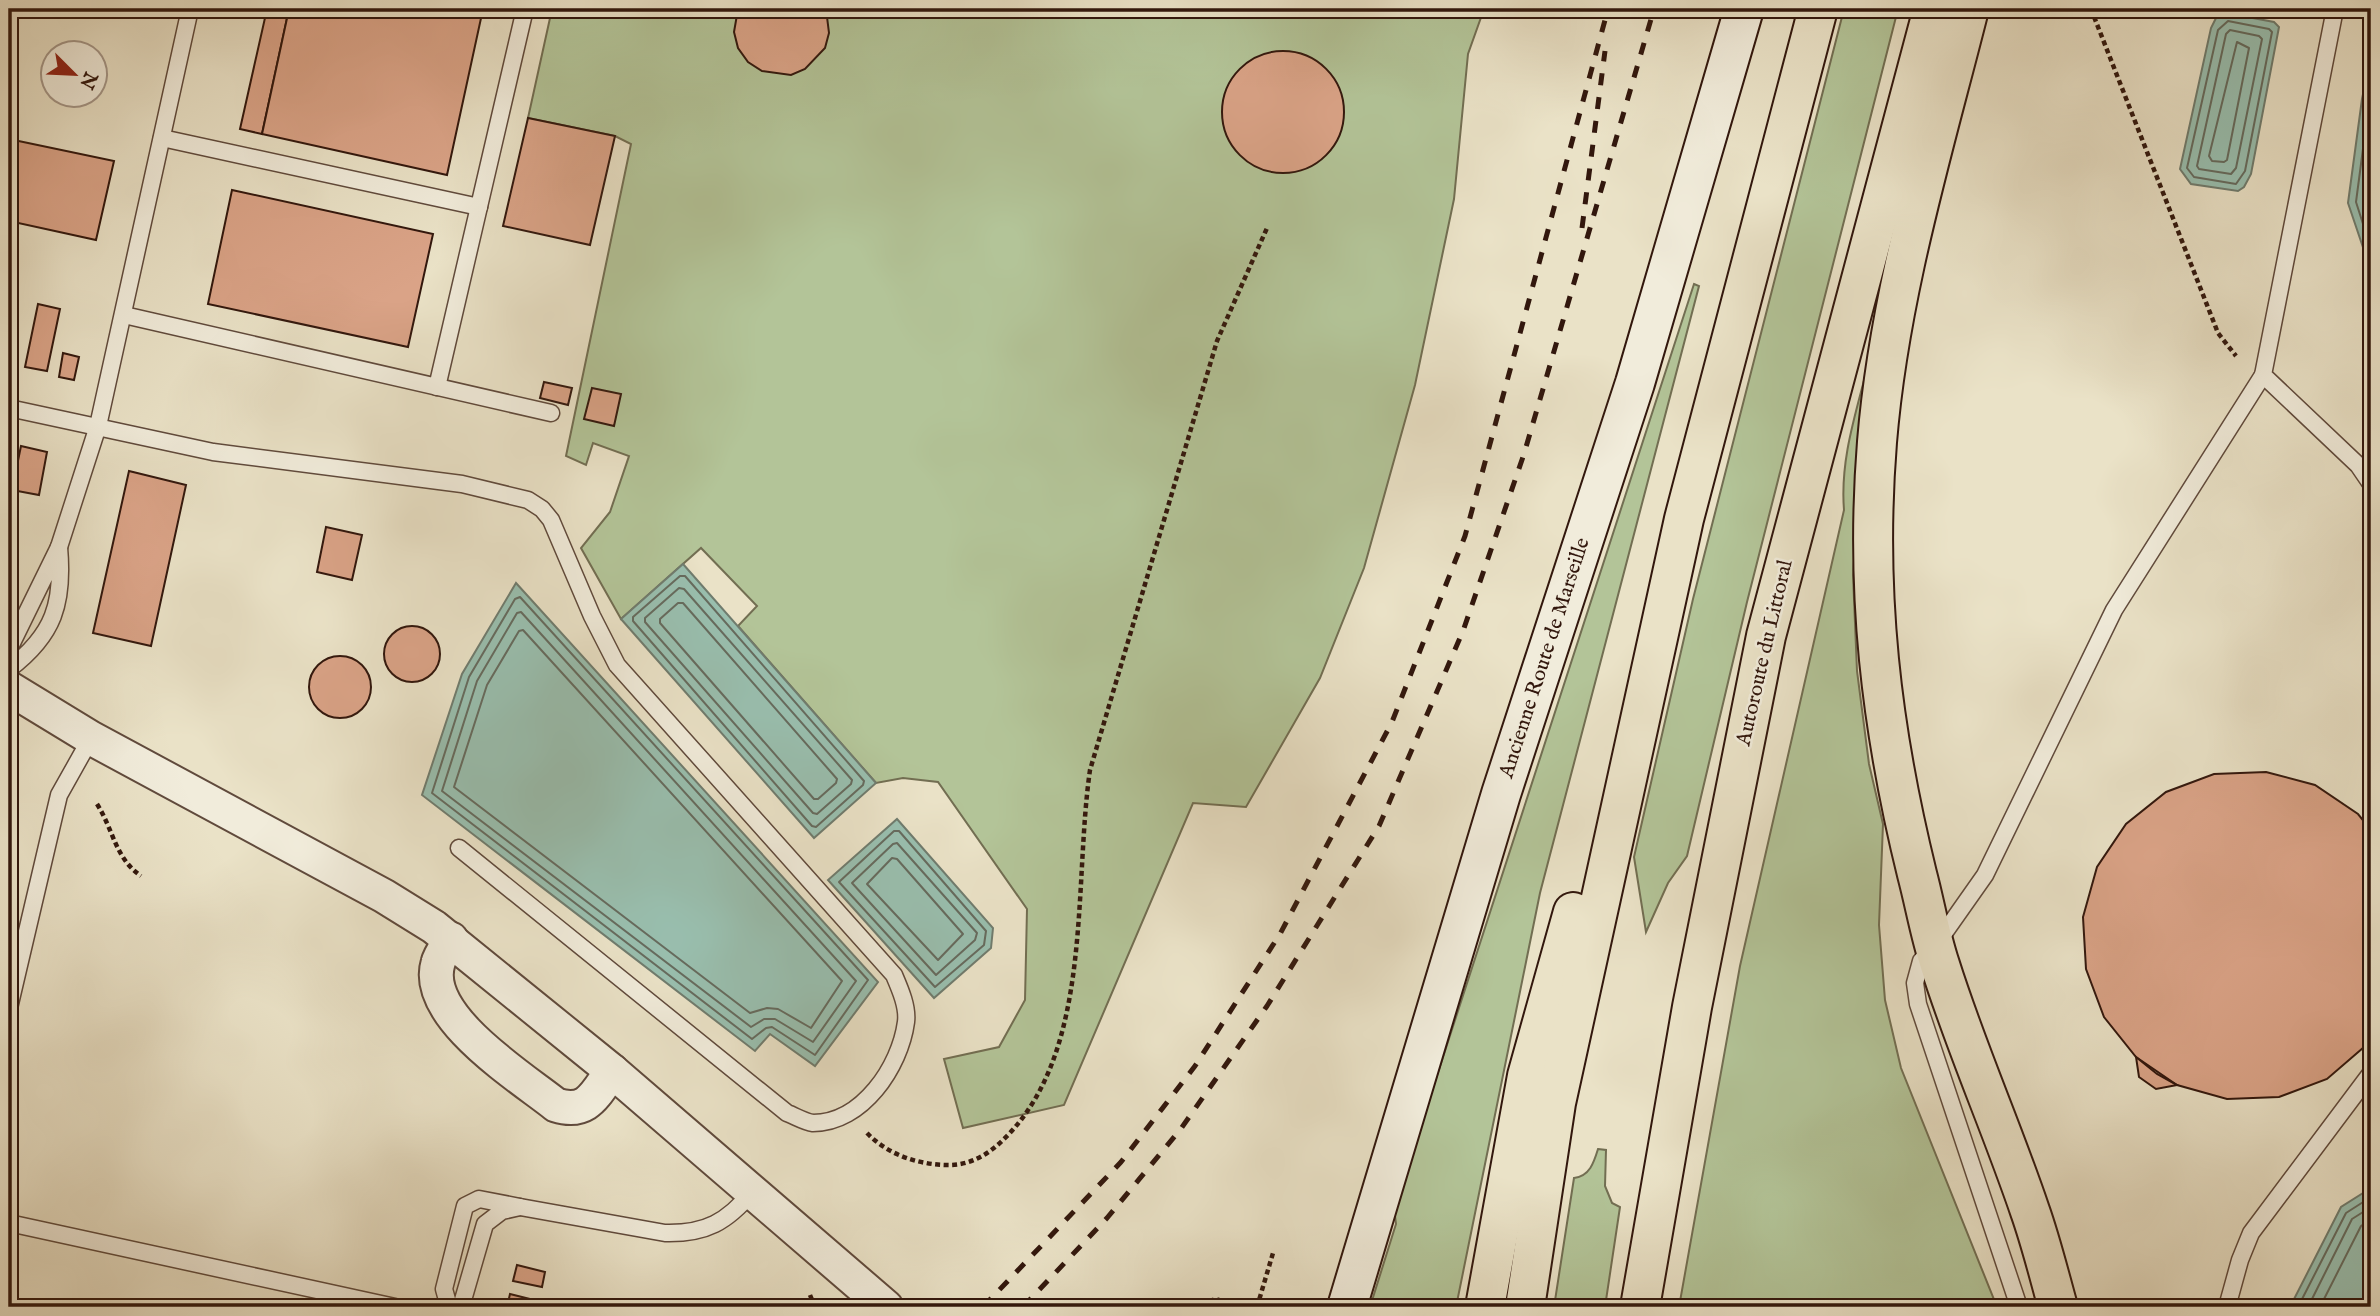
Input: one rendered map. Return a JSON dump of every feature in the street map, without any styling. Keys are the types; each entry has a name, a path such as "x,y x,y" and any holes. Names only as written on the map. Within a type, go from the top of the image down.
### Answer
{"highway":[{"path":"1485,1307 1527,1076 1684,519 1818,9"},
{"name":"Autoroute du Littoral","path":"1640,1307 1692,1007 1766,636 1933,9"},
{"path":"1969,9 1916,219 1896,317 1878,439 1873,517 1879,683 1897,791 1935,946 2031,1213 2058,1307"},
{"path":"1525,1307 1556,1103 1684,519"}],"street":[{"name":"Ancienne Route de Marseille","path":"1347,1307 1501,794 1635,383 1744,9"},
{"path":"9,688 91,738 384,896 451,939 611,1071 886,1307"},
{"path":"451,939 438,962 437,975 441,997 464,1031 556,1105 566,1108 577,1109 587,1104 611,1071"}],"lane":[{"path":"9,649 59,547 98,426 190,9"},
{"path":"438,387 525,9"},
{"path":"2019,1307 1918,1004 1915,983 1921,961 1935,946 1985,875 2114,610 2263,375 2335,9"},
{"path":"162,138 479,207"},
{"path":"124,315 551,413"},
{"path":"2263,375 2358,466 2371,484"},
{"path":"9,408 213,452 462,484 528,500 542,509 551,520 592,617 617,665 894,975 902,995 906,1021 896,1057 864,1104 847,1113 834,1119 811,1123 787,1113 459,848"},
{"path":"9,669 43,638 52,622 62,579 59,547"},
{"path":"9,1008 59,795 91,738"},
{"path":"2227,1307 2240,1260 2251,1233 2371,1073"},
{"path":"449,1307 444,1289 465,1206 479,1199 665,1233 685,1233 732,1216 752,1191"},
{"path":"461,1307 485,1223 502,1211 520,1207"},
{"path":"9,1223 395,1307"}],"path":[{"path":"2091,9 2218,333 2235,355 2263,375"},
{"path":"847,1113 872,1138 898,1155 931,1165 960,1165 989,1154 1016,1127 1048,1078 1062,1034 1073,984 1082,826 1090,770 1217,341 1267,229"},
{"path":"97,804 108,822 125,865 141,876"},
{"path":"1257,1307 1273,1253"},
{"path":"1204,1307 1206,1303 1216,1299 1242,1307"}],"shaded area":[{"path":"552,9 1484,9 1468,54 1454,199 1415,385 1364,568 1320,678 1246,807 1193,803 1064,1105 963,1128 944,1059 999,1047 1025,1000 1027,909 938,782 903,778 876,783 738,626 757,606 701,548 621,619 581,548 610,512 629,456 593,443 586,465 566,456 631,144 615,136 528,118"},
{"path":"1844,9 1898,9 1747,602 1687,856 1668,883 1646,932 1634,857 1693,599"},
{"path":"1694,284 1699,286 1540,893 1456,1307 1370,1307 1396,1224 1394,1208"},
{"path":"1867,369 1853,575 1857,671 1869,764 1883,824 1879,925 1885,1000 1901,1068 1997,1307 1679,1307 1740,966 1844,510 1846,456"},
{"path":"1598,1149 1606,1150 1605,1186 1612,1203 1620,1207 1605,1307 1554,1307 1574,1178 1588,1171"}],"water":[{"path":"2226,13 2274,22 2279,27 2251,174 2244,187 2238,191 2191,184 2180,169 2211,28 2216,18"},
{"path":"2371,56 2371,271 2348,203 2362,99"},
{"path":"683,564 876,783 814,838 621,619"},
{"path":"516,583 878,982 815,1066 770,1034 755,1051 422,795 462,674"},
{"path":"897,819 993,928 991,948 934,998 828,880"},
{"path":"2371,1188 2371,1307 2290,1307 2341,1207"}],"building":[{"path":"267,9 289,9 262,134 240,129"},
{"path":"289,9 483,9 447,175 262,134"},
{"path":"738,9 826,9 829,33 825,48 805,69 791,75 762,71 748,62 738,48 734,32"},
{"path":"1283,51 1306,56 1326,69 1339,89 1344,112 1339,135 1326,155 1306,168 1283,173 1260,168 1240,155 1227,135 1222,112 1227,89 1240,69 1260,56"},
{"path":"528,118 615,136 590,245 503,226"},
{"path":"9,139 114,161 96,240 9,221"},
{"path":"232,190 433,234 408,347 208,304"},
{"path":"38,304 60,309 47,371 25,367"},
{"path":"9,315 17,317 12,341 9,340"},
{"path":"63,353 79,357 74,380 59,377"},
{"path":"544,382 572,388 568,405 540,398"},
{"path":"592,388 621,394 614,426 584,419"},
{"path":"21,446 47,452 39,495 12,490"},
{"path":"129,471 186,485 151,646 93,633"},
{"path":"326,527 362,535 352,580 317,572"},
{"path":"406,626 418,626 428,630 436,638 440,654 436,670 428,678 418,682 406,682 396,678 388,670 384,660 384,648 388,638 396,630"},
{"path":"340,656 352,658 362,665 369,675 369,699 362,709 352,716 340,718 328,716 318,709 311,699 309,687 311,675 318,665 328,658"},
{"path":"2266,772 2315,785 2358,814 2371,830 2371,1041 2327,1079 2279,1097 2227,1099 2177,1085 2136,1057 2104,1017 2086,969 2083,917 2097,867 2126,824 2166,792 2214,774"},
{"path":"2136,1057 2157,1074 2177,1085 2156,1089 2139,1077"},
{"path":"517,1265 545,1272 542,1287 513,1281"},
{"path":"510,1294 538,1301 537,1307 507,1307"}],"railway":[{"path":"983,1307 1121,1162 1195,1066 1280,934 1392,722 1465,536 1608,9"},
{"path":"1023,1307 1107,1218 1180,1130 1267,1006 1379,826 1463,631 1524,454 1654,9"},
{"path":"1582,228 1605,51"}]}
